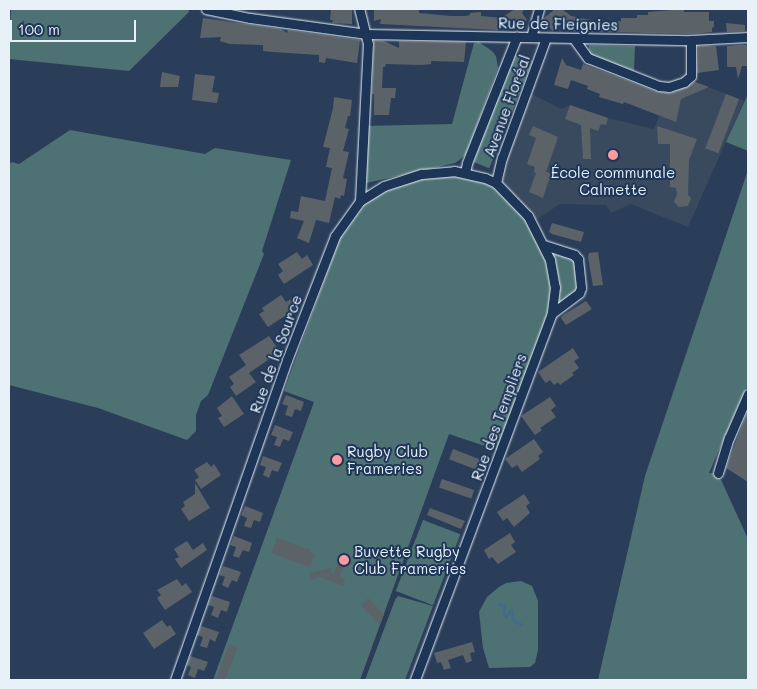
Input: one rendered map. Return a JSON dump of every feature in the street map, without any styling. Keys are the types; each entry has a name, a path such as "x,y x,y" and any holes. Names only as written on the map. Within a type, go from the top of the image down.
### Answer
{"street":[{"name":"Rue de Fleignies","path":"206,9 250,18 367,34 691,40 748,37"},
{"path":"359,9 367,34 368,44 360,200"},
{"path":"531,37 539,9"},
{"name":"Avenue Floréal","path":"465,172 517,36"},
{"name":"Avenue Floréal","path":"496,183 502,158 546,38"},
{"path":"574,39 588,58 659,86 669,87 684,82 691,76 691,40"},
{"name":"Rue des Templiers","path":"360,200 384,186 408,176 437,172 465,172 485,178 496,183 528,216 550,260 554,287 552,313 415,680"},
{"name":"Rue de la Source","path":"176,680 287,360 335,236 360,200"},
{"path":"544,245 574,255 578,259 581,288 579,293 552,313"},
{"path":"718,473 729,438 748,394"}],"shaded area":[{"name":"École communale Calmette","path":"695,82 744,101 688,227 631,204 611,213 606,205 560,204 536,220 502,181 505,164 530,93 561,109 570,105 608,118 654,129 668,93"}],"green space":[{"path":"11,9 188,9 189,12 129,71 9,59"},
{"path":"479,42 496,56 498,68 466,155 455,163 362,184 364,126 452,124 474,43"},
{"path":"589,45 635,46 634,71 589,54"},
{"path":"516,54 533,61 489,168 473,162"},
{"path":"748,94 748,151 726,142"},
{"path":"70,130 205,154 215,148 291,160 262,251 264,254 208,395 201,401 196,415 196,431 187,440 98,408 9,385 9,164 12,162 19,164"},
{"path":"748,170 748,384 709,473 718,473 748,539 748,680 598,680 645,476"},
{"path":"437,172 485,178 528,216 544,245 574,255 581,288 552,313 500,451 449,434 360,680 213,680 314,402 284,391 339,240 373,193"},
{"path":"423,520 460,534 433,605 396,591"},
{"path":"521,581 532,586 538,601 538,650 535,663 530,667 489,668 483,648 479,612 487,597 499,587 506,583"},
{"path":"398,596 433,606 405,680 365,680 395,600"}],"building":[{"path":"331,9 352,9 352,24 332,23 333,20 330,20"},
{"path":"374,9 419,10 419,13 451,16 465,16 470,15 470,13 481,12 481,16 501,18 515,9 524,9 522,13 527,20 512,30 507,23 498,30 380,24 381,19 374,21"},
{"path":"555,9 562,9 571,16 601,22 616,22 621,21 621,18 637,18 637,15 648,15 648,12 684,9 684,12 709,12 709,21 714,21 714,27 712,32 691,34 568,31 569,20 552,31 543,19"},
{"path":"203,18 281,29 287,33 288,30 360,40 357,63 326,58 325,63 319,62 319,55 263,51 263,45 230,44 220,41 221,37 200,38"},
{"path":"726,23 745,25 745,31 727,32"},
{"path":"374,40 384,41 399,48 399,41 466,42 464,62 431,61 431,64 422,65 386,64 383,67 382,88 396,88 395,98 391,98 389,115 374,115 374,94 372,94"},
{"path":"748,45 748,66 742,66 738,79 736,67 727,67 727,46"},
{"path":"698,46 716,46 719,70 697,73"},
{"path":"562,58 566,65 581,70 583,64 658,92 671,93 695,82 709,87 681,99 676,122 624,102 623,104 599,97 600,94 587,89 588,86 571,80 568,89 554,85"},
{"path":"162,72 180,76 178,87 160,87"},
{"path":"195,74 215,76 212,92 219,93 217,103 192,100"},
{"path":"726,94 739,99 718,153 705,148"},
{"path":"334,97 352,100 350,116 348,116 345,128 349,129 343,151 349,152 343,178 347,179 344,196 341,195 340,199 335,197 329,223 316,220 309,243 297,238 304,221 290,218 291,211 298,212 301,196 325,201 332,168 326,167 330,148 323,147"},
{"path":"570,105 608,118 606,125 601,124 598,131 590,128 591,159 583,159 581,125 565,119"},
{"path":"533,126 558,137 546,172 551,173 543,198 529,192 536,173 534,172 535,167 527,164 536,138 529,135"},
{"path":"657,126 697,139 689,160 688,195 691,198 688,206 679,207 674,202 677,194 676,188 670,187 670,144 658,144"},
{"path":"552,223 584,232 581,242 552,234 549,232"},
{"path":"297,252 302,259 307,255 313,265 284,284 278,275 283,271 278,264"},
{"path":"598,252 603,285 593,286 588,257 589,253"},
{"path":"281,295 286,302 291,299 297,308 268,327 259,314 264,311 262,308"},
{"path":"586,301 592,309 566,325 561,318 563,315"},
{"path":"269,336 280,352 249,373 256,382 236,396 230,387 234,384 229,377 246,365 239,355"},
{"path":"573,348 579,358 574,361 579,368 572,373 574,375 560,385 558,382 554,385 550,380 546,383 538,372"},
{"path":"286,395 304,402 301,411 295,409 292,417 285,415 288,406 282,404"},
{"path":"232,396 244,414 224,427 218,418 222,416 217,408"},
{"path":"550,397 556,406 551,410 556,417 540,428 542,430 535,435 521,416"},
{"path":"748,409 748,482 726,468"},
{"path":"275,425 293,432 289,441 283,439 280,447 274,445 277,437 271,435"},
{"path":"534,439 543,452 538,456 540,459 522,472 517,465 512,468 505,459"},
{"path":"453,449 485,461 481,471 449,459"},
{"path":"263,456 282,463 278,472 272,470 269,478 263,475 266,467 260,465"},
{"path":"207,462 211,467 214,464 221,475 201,489 195,480 199,477 194,470"},
{"path":"442,479 474,490 471,499 439,488"},
{"path":"195,483 210,508 189,521 181,509 185,506 183,502 195,494"},
{"path":"524,494 530,503 526,506 530,513 514,527 507,518 503,521 497,512"},
{"path":"245,506 263,513 260,522 254,520 251,528 244,526 247,518 241,515"},
{"path":"430,508 465,521 461,529 427,515"},
{"path":"510,533 515,542 511,545 516,552 498,564 492,557 489,559 484,550"},
{"path":"234,536 252,543 249,552 243,550 239,558 233,556 236,547 230,545"},
{"path":"277,538 311,550 310,552 315,554 310,567 271,553"},
{"path":"187,541 193,550 203,543 207,550 181,568 175,559 179,557 174,549"},
{"path":"342,556 348,559 340,576 333,573"},
{"path":"223,566 241,572 237,582 232,580 228,588 222,585 225,577 219,575"},
{"path":"331,568 331,573 345,578 343,586 320,577 311,580 309,573"},
{"path":"177,579 182,586 186,583 192,592 165,610 157,598 161,595 157,590"},
{"path":"212,596 230,602 227,612 221,610 218,618 211,615 214,607 208,605"},
{"path":"368,598 384,614 380,625 361,606"},
{"path":"162,620 167,627 170,625 176,634 154,649 143,633"},
{"path":"201,626 219,632 215,642 210,639 207,648 200,646 203,637 197,635"},
{"path":"472,642 475,652 470,653 472,661 466,663 463,655 448,660 451,668 444,670 441,662 437,663 434,653"},
{"path":"229,644 238,647 225,680 216,680"},
{"path":"190,656 208,662 204,671 198,669 195,678 188,675 191,667 187,665"}],"waterway":[{"path":"499,604 504,606 504,614 506,616 511,610 514,620 521,624"}],"place":[{"name":"École communale Calmette","path":"613,155"},
{"name":"Rugby Club Frameries","path":"337,460"},
{"name":"Buvette Rugby Club Frameries","path":"344,560"}]}
